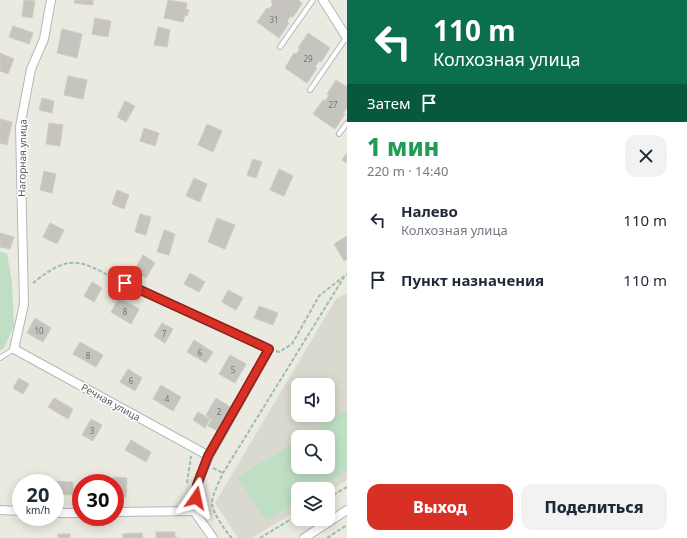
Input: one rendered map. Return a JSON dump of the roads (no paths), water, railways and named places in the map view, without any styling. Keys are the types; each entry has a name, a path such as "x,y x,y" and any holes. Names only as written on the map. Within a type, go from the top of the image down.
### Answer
{"street":[{"name":"Нагорная улица","path":"14,349 24,304 20,127 31,69 44,39 51,0"},
{"path":"327,2 347,38"},
{"path":"125,283 269,349 208,456 197,485 194,511 213,538"},
{"name":"Речная улица","path":"14,349 208,456"},
{"path":"0,510 12,511"},
{"path":"304,538 347,510"},
{"path":"124,512 194,511"}],"lane":[{"path":"280,47 313,0"},
{"path":"310,90 347,38"},
{"path":"339,134 347,123"},
{"path":"0,358 14,349"}]}
